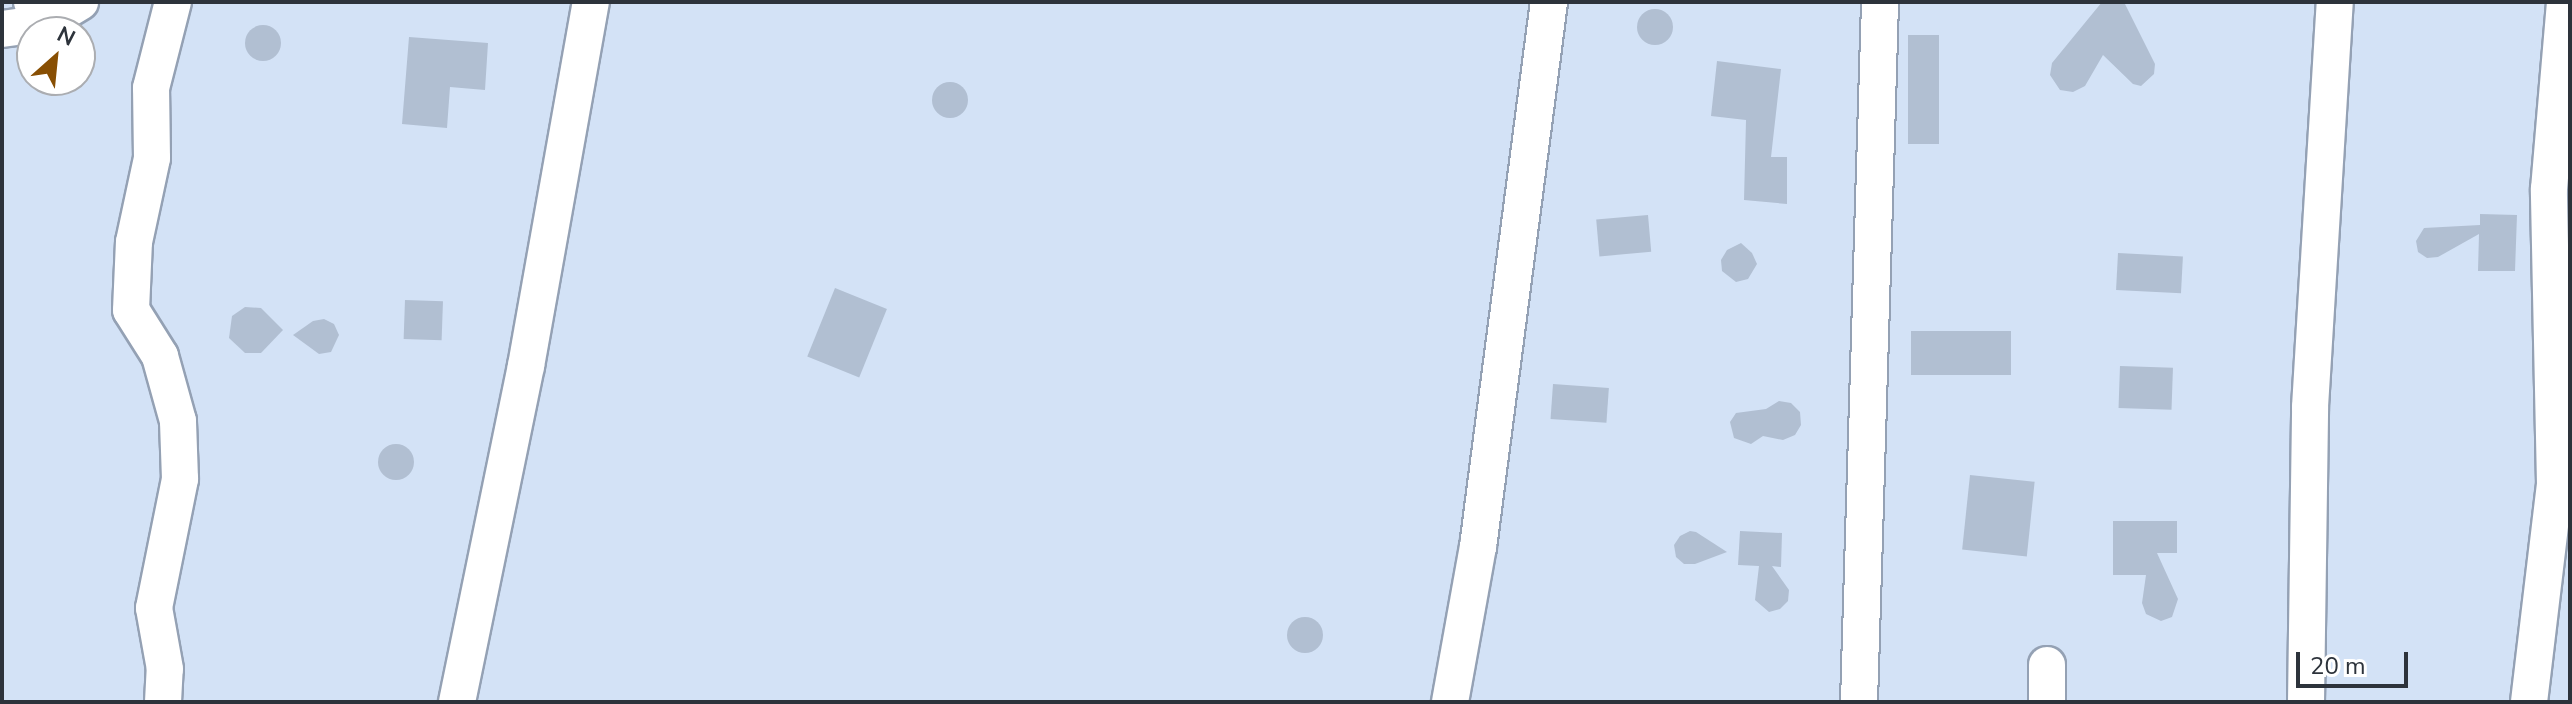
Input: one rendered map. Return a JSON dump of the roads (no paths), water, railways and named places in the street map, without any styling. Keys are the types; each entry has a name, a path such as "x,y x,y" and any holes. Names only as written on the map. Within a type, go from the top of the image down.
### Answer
{"street":[{"path":"2,29 39,13 80,2"},
{"path":"163,702 165,669 154,608 180,479 178,421 160,356 131,310 134,242 152,158 151,88 173,2"},
{"path":"457,702 526,366 591,2"},
{"path":"1450,702 1478,547 1549,2"},
{"path":"1859,702 1880,2"},
{"path":"2306,702 2310,407 2335,2"},
{"path":"2529,702 2555,484 2549,189 2565,2"},
{"path":"2047,665 2047,702"}]}
